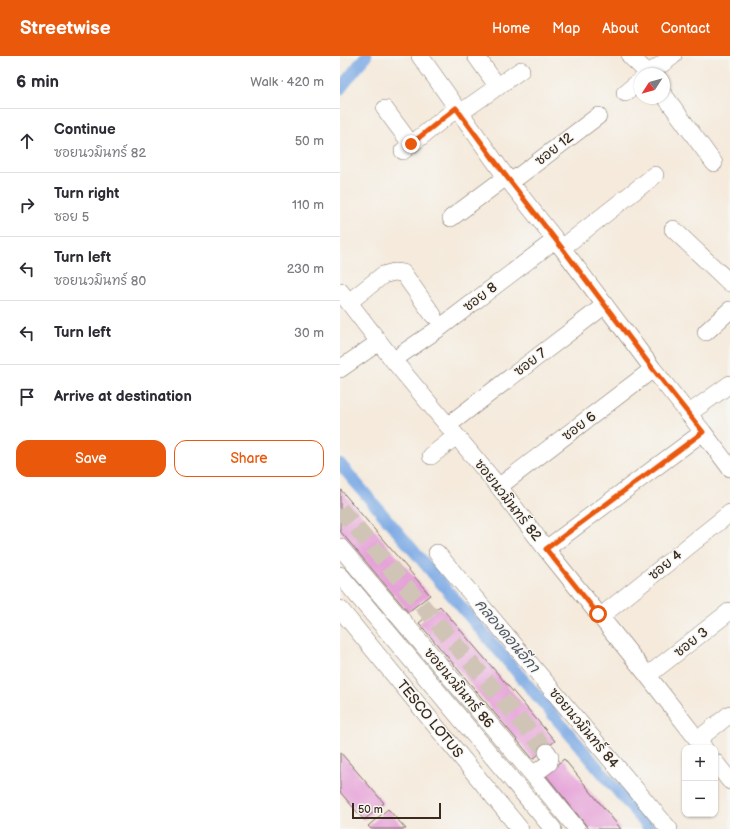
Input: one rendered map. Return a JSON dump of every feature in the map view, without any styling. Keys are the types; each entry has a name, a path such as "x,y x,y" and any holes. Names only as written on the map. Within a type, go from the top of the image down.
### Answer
{"street":[{"path":"420,56 509,180 653,369 730,467"},
{"path":"476,56 498,87"},
{"path":"630,56 643,68"},
{"path":"657,68 673,56"},
{"path":"385,109 407,147 458,110 498,87 521,70"},
{"path":"625,93 634,86"},
{"path":"670,103 714,163"},
{"name":"ซอย 12","path":"451,218 509,180 598,116"},
{"name":"ซอย 8","path":"403,353 655,175"},
{"path":"672,229 730,283"},
{"path":"344,296 383,275 394,272 403,273 433,315"},
{"name":"ซอยนวมินทร์ 82","path":"344,296 393,360 499,487 600,617 702,742"},
{"name":"ซอย 7","path":"456,419 605,305"},
{"path":"706,332 730,310"},
{"path":"340,369 379,342"},
{"name":"ซอย 6","path":"506,482 653,369"},
{"path":"688,414 730,384"},
{"path":"546,549 703,432"},
{"path":"431,456 456,436"},
{"name":"ซอย 4","path":"600,617 730,513"},
{"name":"ซอยนวมินทร์ 86","path":"340,547 577,829"},
{"name":"ซอยนวมินทร์ 84","path":"437,553 669,829"},
{"name":"ซอยนวมินทร์ 86","path":"340,575 553,829"},
{"name":"TESCO LOTUS","path":"340,609 520,829"},
{"name":"ซอย 3","path":"651,673 730,612"},
{"path":"702,742 730,714"},
{"path":"533,775 549,763 550,757 547,752"},
{"path":"718,766 730,781"}],"building":[{"path":"340,489 430,595 408,612 340,531"},
{"path":"440,606 555,741 533,759 419,623"},
{"path":"340,752 384,803 364,820 340,792"},
{"path":"564,759 621,829 589,829 545,774"},
{"path":"388,809 406,829 371,829 368,826"}],"waterway":[{"path":"340,89 366,56"},
{"name":"คลองดอนอีกา","path":"340,464 650,829"}],"tunnel":[{"path":"340,509 547,752"}],"route":[{"path":"411,144 456,108 653,369 703,432 546,549 598,614"}]}
